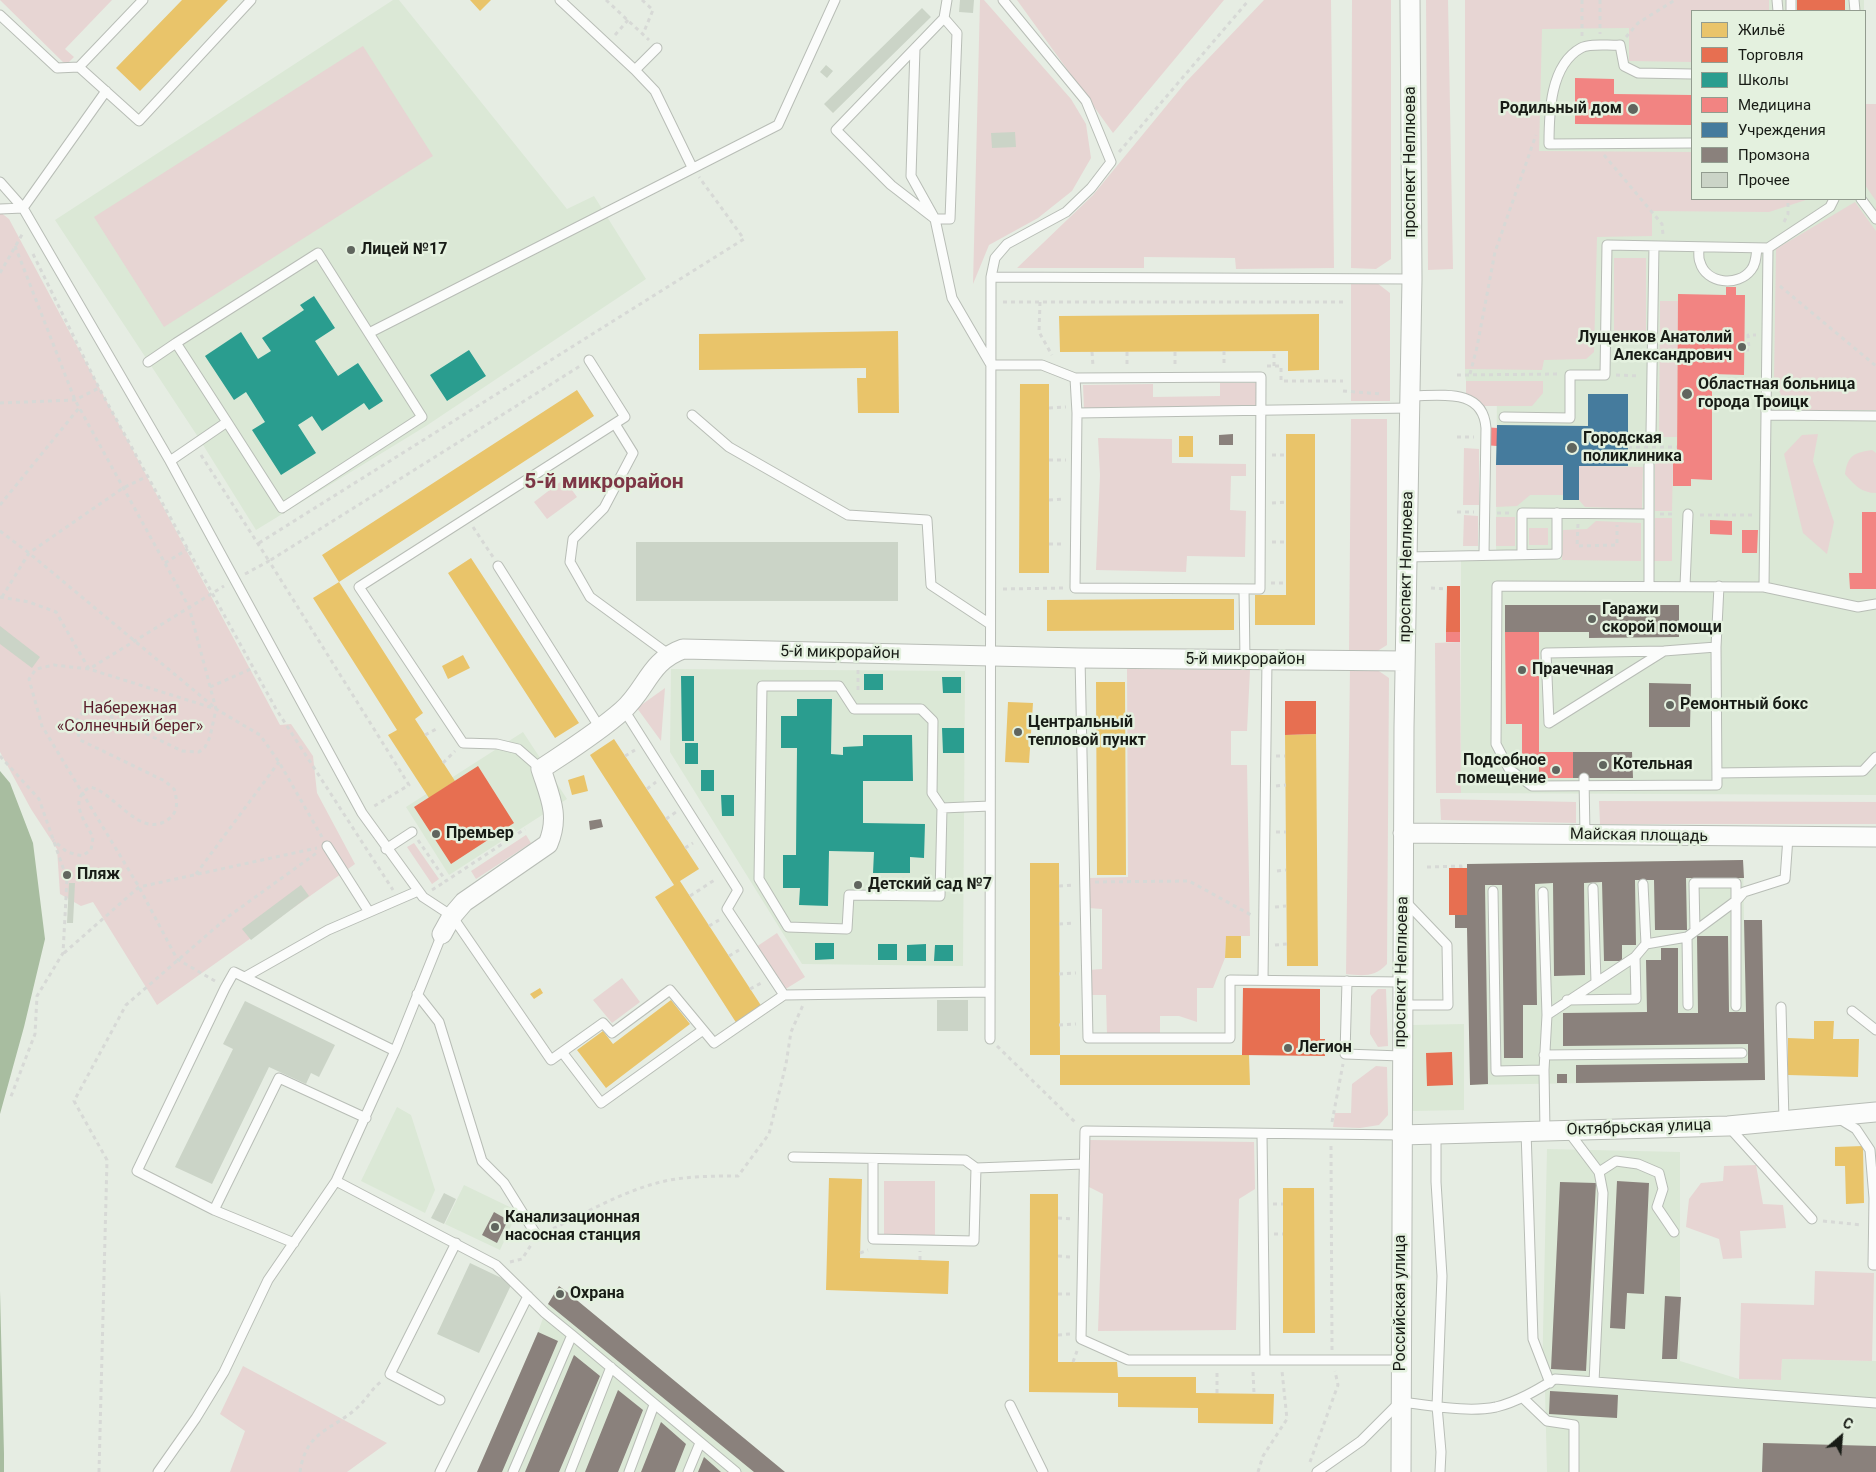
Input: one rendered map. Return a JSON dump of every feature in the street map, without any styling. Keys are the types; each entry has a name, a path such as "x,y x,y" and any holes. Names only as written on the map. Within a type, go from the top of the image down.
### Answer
{"street":[{"name":"проспект Неплюева","path":"1401,1135 1405,661 1412,279 1410,0"},
{"name":"5-й микрорайон","path":"668,654 683,649 1080,658 1405,661"},
{"path":"442,934 452,916 464,902 548,844 555,829 554,811 540,769 624,710 668,654"},
{"name":"Майская площадь","path":"1403,833 1876,837"},
{"name":"Октябрьская улица","path":"1401,1135 1728,1126 1876,1112"},
{"name":"Российская улица","path":"1401,1135 1401,1472"}],"lane":[{"path":"0,15 57,68 79,67 143,0"},
{"path":"79,67 139,121 251,0"},
{"path":"560,0 655,91 692,167"},
{"path":"369,333 778,124 835,0"},
{"path":"944,18 957,33 950,219 935,219 891,185 836,130 944,18 947,0"},
{"path":"990,1039 991,277 995,258 1007,244 1066,212 1091,188 1111,162 1086,101 1003,0"},
{"path":"1691,74 1638,73 1624,66 1620,45 1582,47 1564,62 1549,107 1548,144 1691,143"},
{"path":"635,70 657,48"},
{"path":"915,48 911,176 935,219 952,298 991,365"},
{"path":"23,208 106,91"},
{"path":"0,182 23,208 170,461 362,813 386,849 423,897 452,916 551,1060 603,1023 612,1033 670,990 714,1043 784,995 990,992"},
{"path":"1504,417 1570,418 1570,374 1605,375 1607,245 1768,248 1830,207 1834,200"},
{"path":"1862,200 1876,219"},
{"path":"0,209 23,208"},
{"path":"1651,433 1658,246"},
{"path":"1699,247 1700,262 1704,270 1710,276 1728,282 1744,276 1751,270 1755,262 1757,248"},
{"path":"1764,587 1768,248"},
{"path":"148,362 176,343 318,253 422,417 282,508 176,343"},
{"path":"991,277 1412,279"},
{"path":"540,769 518,750 498,744 464,743 359,587 624,417 589,360"},
{"path":"991,365 1042,365 1075,378 1262,377 1260,589 1074,588 1078,414 1075,378"},
{"path":"1078,414 1262,411 1410,402 1457,396 1479,406 1485,420 1484,554"},
{"path":"692,415 729,447 848,515 927,520 930,585 990,624"},
{"path":"1766,415 1876,416"},
{"path":"170,461 227,422"},
{"path":"615,424 633,453 604,508 573,539 570,562 590,597 668,654"},
{"path":"1649,465 1649,586"},
{"path":"1522,554 1522,513 1649,514"},
{"path":"1407,556 1557,554 1557,513"},
{"path":"1686,586 1688,514"},
{"path":"498,566 600,728"},
{"path":"1719,586 1716,647 1717,785 1584,782 1532,786 1508,769 1496,744 1497,586 1719,586 1764,587 1858,607 1876,604"},
{"path":"1244,589 1245,660"},
{"path":"1664,651 1549,723 1546,653 1664,651 1716,647"},
{"path":"1080,658 1088,1038 1230,1038 1230,980 1402,982"},
{"path":"1263,980 1267,660"},
{"path":"762,686 839,686 854,709 921,709 933,722 932,793 942,808 940,896 849,895 847,929 788,927 759,878 762,686"},
{"path":"624,710 738,890 727,909 784,995"},
{"path":"1717,773 1863,771 1876,757"},
{"path":"1584,782 1585,836"},
{"path":"942,808 990,806"},
{"path":"386,849 412,832"},
{"path":"1547,1015 1567,1000 1635,957 1646,944 1687,937 1737,900 1744,892 1785,879 1788,837"},
{"path":"327,846 369,912"},
{"path":"1695,930 1694,884 1736,883 1736,1006"},
{"path":"1643,884 1646,944"},
{"path":"1593,888 1596,982"},
{"path":"245,977 328,930 418,890"},
{"path":"1493,891 1496,1072 1544,1070"},
{"path":"1543,892 1547,1015 1544,1055 1545,1131"},
{"path":"1402,1006 1448,1005 1447,945 1403,899"},
{"path":"158,1472 196,1418 224,1372 268,1280 336,1181 395,1051 442,934"},
{"path":"1687,937 1688,1005"},
{"path":"1567,1000 1636,999 1635,957"},
{"path":"294,1243 214,1210 137,1171 225,988 234,972 395,1051"},
{"path":"1347,981 1345,1054 1401,1056"},
{"path":"417,994 439,1022 482,1161 504,1183 537,1236"},
{"path":"1781,1007 1784,1120"},
{"path":"1852,1011 1876,1030"},
{"path":"562,1052 600,1103 703,1030"},
{"path":"1544,1055 1742,1053"},
{"path":"214,1210 279,1078 366,1118"},
{"path":"1836,1116 1856,1129 1870,1150 1875,1198 1872,1226 1873,1266 1876,1265"},
{"path":"1728,1126 1812,1219"},
{"path":"1568,1130 1599,1172 1603,1193 1594,1382"},
{"path":"1401,1135 1085,1131 1081,1339 1128,1360 1401,1360"},
{"path":"1526,1131 1533,1339 1550,1382"},
{"path":"1262,1134 1265,1360"},
{"path":"1436,1134 1436,1182 1442,1276 1437,1406 1441,1452 1440,1472"},
{"path":"793,1157 873,1160 965,1160 976,1168 1084,1164"},
{"path":"873,1160 873,1239 974,1241 976,1168"},
{"path":"1599,1172 1616,1161 1638,1164 1659,1173 1663,1189 1657,1206 1674,1232"},
{"path":"336,1181 496,1265 572,1335 736,1472"},
{"path":"440,1400 390,1374 456,1243"},
{"path":"440,1472 528,1296"},
{"path":"513,1472 572,1335"},
{"path":"570,1472 611,1367"},
{"path":"1317,1472 1360,1441 1400,1402 1464,1408 1495,1407 1523,1398 1555,1379 1876,1403"},
{"path":"1523,1398 1547,1421 1574,1425 1574,1472"},
{"path":"629,1472 654,1405"},
{"path":"1010,1405 1043,1472"},
{"path":"688,1472 700,1443"}],"path":[{"path":"606,0 657,48"},
{"path":"642,0 653,10 643,34"},
{"path":"1111,162 1249,0"},
{"path":"1582,0 1582,47"},
{"path":"1600,0 1600,46"},
{"path":"1620,45 1638,23 1675,0"},
{"path":"607,43 628,20"},
{"path":"1470,374 1495,252 1530,147 1549,107"},
{"path":"1594,144 1662,224 1658,246"},
{"path":"259,543 744,239 692,167"},
{"path":"1788,200 1788,214"},
{"path":"0,273 23,233 34,227"},
{"path":"23,233 27,241"},
{"path":"15,246 75,400 189,607 216,709 210,737 205,747 199,752 191,753 182,752 97,710 82,713 75,723 80,740 166,781 174,789 177,808 171,817 161,823 148,823 132,817 100,789 90,787 83,791 78,799 79,812 93,838 91,850 82,856 74,856 53,840"},
{"path":"31,250 100,388 276,709 398,899"},
{"path":"1768,276 1876,366"},
{"path":"991,302 1343,302"},
{"path":"1274,351 1274,366"},
{"path":"89,669 212,593 269,561 589,360"},
{"path":"1456,375 1570,374"},
{"path":"1605,375 1652,376"},
{"path":"0,403 75,400 100,388"},
{"path":"1343,391 1410,402"},
{"path":"0,505 79,408"},
{"path":"429,430 432,434"},
{"path":"193,444 259,543 409,785 362,813"},
{"path":"89,669 56,612 29,602 1,597 30,552 123,488 148,476"},
{"path":"1578,514 1577,546 1617,545 1617,514"},
{"path":"1649,514 1764,515"},
{"path":"467,518 498,566"},
{"path":"0,531 30,552 216,709 260,735 279,762 327,846 139,888 63,953 37,996 35,1034 10,1099"},
{"path":"165,563 188,549"},
{"path":"990,589 1074,588"},
{"path":"1431,588 1447,589"},
{"path":"857,664 859,709"},
{"path":"216,709 89,669 54,665 36,669 29,679 42,726 83,791 139,888 177,959 225,988"},
{"path":"210,687 253,668"},
{"path":"0,756 39,799 67,879 63,953"},
{"path":"196,875 279,762"},
{"path":"412,832 446,881 525,829"},
{"path":"1427,867 1461,866 1461,868"},
{"path":"690,896 727,872"},
{"path":"1085,882 1189,881 1264,922"},
{"path":"496,1265 522,1259 537,1236 614,1200 657,1183 708,1176 738,1176 769,1134 786,1064 790,1032 803,1010 804,995"},
{"path":"990,1039 1085,1131"},
{"path":"1310,1463 1338,1385 1332,1360 1331,1134 1345,1054"},
{"path":"1812,1219 1872,1226"},
{"path":"1217,1393 1218,1360"},
{"path":"1253,1360 1254,1393"},
{"path":"1258,1472 1262,1456 1286,1419 1281,1360"},
{"path":"300,1472 302,1457 318,1433 358,1407 375,1387 390,1374"}],"shaded area":[{"name":"Лицей №17","path":"393,0 399,0 567,209 594,196 646,279 426,426 256,530 200,440 55,220"},
{"name":"Областная больница города Троицк","path":"1465,0 1864,0 1864,10 1691,10 1691,200 1866,200 1866,104 1876,104 1876,795 1461,793 1461,561 1496,560 1497,382 1466,381"},
{"name":"Детский сад №7","path":"671,669 965,671 963,966 802,964 670,752"},
{"path":"523,732 567,799 449,875 406,807"},
{"path":"0,771 10,783 33,843 45,939 24,1027 0,1114"},
{"path":"1743,860 1744,920 1762,920 1765,1080 1470,1085 1467,864"},
{"path":"1464,1024 1464,1110 1413,1111 1413,1025"},
{"path":"397,1107 411,1115 435,1190 425,1213 361,1181"},
{"path":"1547,1149 1680,1152 1680,1361 1739,1379 1781,1380 1782,1359 1876,1361 1876,1472 1547,1472 1545,1390 1542,1380"},
{"path":"464,1185 518,1211 500,1250 445,1224"},
{"path":"559,1286 785,1472 477,1472 538,1332 548,1304"},
{"path":"0,1291 4,1454 4,1472 0,1472"}],"green space":[{"path":"0,0 112,0 65,49 74,57 66,65"},
{"path":"980,0 984,0 1071,99 1086,124 1091,158 1072,191 1038,218 989,245 973,284"},
{"path":"1017,0 1224,0 1113,133"},
{"path":"1264,0 1331,0 1334,268 1236,269 1235,258 1144,257 1144,268 1017,268 1093,195 1186,82"},
{"path":"1352,0 1391,0 1391,259 1376,269 1351,268"},
{"path":"1426,0 1448,0 1453,269 1428,270"},
{"path":"1465,0 1769,0 1769,10 1691,10 1691,62 1629,61 1629,28 1542,29 1539,151 1691,152 1691,200 1806,200 1769,212 1652,211 1652,236 1597,237 1594,352 1586,359 1544,360 1542,370 1465,369"},
{"path":"363,46 433,156 164,327 94,217"},
{"path":"1866,104 1876,104 1876,201 1866,186"},
{"path":"1855,202 1876,231 1876,410 1800,410 1783,399 1774,381 1776,249"},
{"name":"Набережная «Солнечный берег»","path":"0,212 9,219 280,725 291,724 313,756 317,793 355,864 157,1005 93,902 81,906 60,894 57,849 31,809 0,752"},
{"path":"1614,258 1646,258 1646,340 1614,340"},
{"path":"1377,283 1390,293 1390,401 1351,401 1351,284"},
{"path":"1660,301 1678,301 1677,437 1659,437"},
{"path":"1466,381 1543,381 1543,393 1532,406 1484,406 1476,398 1466,394"},
{"path":"1220,383 1256,383 1257,407 1084,409 1083,385 1153,384 1153,397 1220,396"},
{"path":"1351,419 1387,419 1387,645 1371,655 1349,655"},
{"path":"1818,434 1813,461 1834,522 1827,554 1803,533 1784,454 1802,435"},
{"path":"1098,438 1172,439 1172,463 1246,464 1246,476 1231,476 1230,510 1246,511 1245,557 1187,556 1186,572 1096,570 1100,475"},
{"path":"1464,448 1479,449 1479,505 1463,505"},
{"path":"1872,450 1876,453 1876,493 1867,492 1859,488 1845,474 1850,458 1861,452"},
{"path":"1655,460 1673,460 1672,511 1655,511"},
{"path":"1496,465 1563,465 1563,495 1530,495 1517,506 1496,507"},
{"path":"1579,466 1643,467 1642,509 1585,507 1579,500"},
{"path":"564,479 577,497 547,519 534,502"},
{"path":"1464,515 1478,516 1478,546 1463,546"},
{"path":"1496,517 1515,517 1515,546 1496,546"},
{"path":"1655,518 1672,518 1672,561 1654,561"},
{"path":"1596,521 1641,523 1641,561 1562,560 1563,530 1587,529"},
{"path":"1529,528 1548,528 1548,545 1529,545"},
{"path":"1460,642 1461,793 1436,793 1435,643"},
{"path":"1350,667 1373,667 1389,678 1387,964 1378,971 1363,975 1346,974"},
{"path":"1127,669 1250,670 1247,731 1231,731 1231,765 1247,765 1250,936 1226,936 1225,958 1213,988 1197,988 1197,1022 1179,1016 1160,1016 1160,1033 1107,1035 1106,995 1092,995 1089,970 1102,969 1102,909 1088,908 1088,878 1128,877"},
{"path":"665,688 661,741 637,708"},
{"path":"1440,799 1576,802 1576,823 1441,820"},
{"path":"1599,801 1876,802 1876,824 1600,824"},
{"path":"526,835 531,843 476,879 471,871"},
{"path":"414,843 439,879 432,884 407,847"},
{"path":"777,933 805,977 784,990 756,947"},
{"path":"622,978 640,1002 612,1023 593,1000"},
{"path":"1378,989 1386,989 1388,1046 1378,1047 1370,1034 1371,996"},
{"path":"1376,1066 1387,1067 1388,1115 1379,1125 1360,1128 1333,1127 1335,1113 1351,1113 1352,1084"},
{"path":"1090,1140 1254,1142 1255,1189 1239,1199 1236,1330 1098,1331 1103,1194 1089,1187"},
{"path":"1756,1165 1763,1204 1783,1205 1786,1228 1740,1231 1742,1258 1723,1259 1719,1239 1686,1227 1689,1199 1701,1183 1723,1181 1724,1166"},
{"path":"884,1181 935,1181 935,1236 884,1236"},
{"path":"1815,1271 1874,1273 1872,1361 1782,1359 1781,1380 1739,1379 1741,1303 1814,1305"},
{"path":"243,1366 387,1443 347,1472 230,1472 245,1431 220,1414"}],"building: Жильё":[{"path":"182,0 228,0 140,91 116,68"},
{"path":"470,0 491,0 480,11"},
{"path":"1319,314 1319,370 1288,371 1288,351 1060,352 1059,316"},
{"path":"898,331 899,413 858,413 857,378 866,378 866,368 699,370 699,334"},
{"path":"1020,384 1049,384 1049,573 1019,573"},
{"path":"577,390 594,416 339,582 322,555"},
{"path":"1286,434 1315,434 1315,625 1255,625 1255,595 1286,595"},
{"path":"1179,436 1193,436 1193,457 1179,457"},
{"path":"471,558 579,723 555,738 448,573"},
{"path":"339,582 423,713 415,719 455,781 429,798 388,735 397,730 313,598"},
{"path":"1234,599 1234,630 1047,631 1047,600"},
{"path":"463,655 470,668 448,679 442,666"},
{"path":"1096,682 1125,682 1126,875 1097,875"},
{"name":"Центральный тепловой пункт","path":"1008,702 1033,703 1029,763 1005,762"},
{"path":"1316,734 1318,966 1287,966 1285,735"},
{"path":"614,739 699,869 680,881 762,1007 737,1024 655,897 674,885 590,755"},
{"path":"584,775 588,791 572,795 568,780"},
{"path":"1030,863 1059,863 1060,1055 1030,1055"},
{"path":"1226,936 1241,936 1241,958 1225,958"},
{"path":"540,988 543,993 534,999 530,994"},
{"path":"671,1000 690,1024 606,1088 577,1050 603,1031 613,1044"},
{"path":"1814,1021 1834,1021 1833,1039 1859,1039 1858,1077 1788,1075 1788,1038 1814,1039"},
{"path":"1060,1055 1249,1055 1250,1085 1060,1085"},
{"path":"1863,1146 1864,1203 1846,1204 1845,1166 1835,1166 1835,1147"},
{"path":"829,1178 862,1179 860,1258 949,1261 948,1294 826,1290"},
{"path":"1283,1188 1314,1188 1315,1333 1283,1333"},
{"path":"1030,1194 1058,1194 1058,1362 1117,1362 1118,1377 1196,1377 1196,1393 1274,1394 1273,1424 1198,1423 1198,1408 1118,1407 1118,1393 1029,1392"}],"building: Торговля":[{"path":"1797,0 1845,0 1845,10 1797,10"},
{"path":"1447,586 1460,586 1460,632 1446,632"},
{"path":"1285,701 1316,701 1316,734 1285,735"},
{"path":"478,766 514,823 451,864 414,807"},
{"path":"1449,868 1467,868 1467,915 1449,915"},
{"path":"1243,988 1320,989 1320,1039 1325,1039 1325,1056 1242,1055"},
{"path":"1452,1052 1453,1085 1427,1086 1426,1053"}],"building: Школы":[{"path":"314,296 335,328 315,341 338,376 358,363 383,401 369,410 364,403 322,431 312,416 298,425 316,453 281,475 252,430 265,422 246,392 234,400 205,356 241,332 258,359 271,351 262,338 304,310 300,305"},
{"path":"469,350 486,376 447,401 430,375"},
{"path":"864,674 883,674 883,690 864,690"},
{"path":"681,676 694,676 694,741 682,741"},
{"path":"942,677 961,677 961,693 943,693"},
{"path":"797,699 832,699 831,754 843,755 843,747 863,746 863,735 912,735 913,781 863,781 863,823 925,824 924,858 910,857 910,873 873,873 874,852 829,851 828,906 799,905 800,888 783,888 783,855 796,855 797,748 781,748 781,716 797,716"},
{"path":"942,728 964,728 964,753 943,753"},
{"path":"685,743 698,743 698,764 685,764"},
{"path":"701,770 714,770 714,791 701,791"},
{"path":"721,795 734,795 734,816 722,816"},
{"path":"815,943 834,943 834,959 815,960"},
{"path":"878,944 897,944 897,960 878,960"},
{"path":"926,944 926,961 907,961 907,945"},
{"path":"935,945 953,945 953,961 934,961"}],"building: Медицина":[{"name":"Родильный дом","path":"1575,78 1614,79 1614,94 1691,95 1691,125 1575,124"},
{"path":"1726,287 1736,287 1736,295 1745,295 1744,375 1712,374 1712,480 1691,479 1691,486 1673,486 1673,460 1677,460 1678,294 1726,295"},
{"path":"1483,427 1497,428 1497,446 1483,445"},
{"path":"1862,512 1876,512 1876,589 1850,589 1849,573 1862,573"},
{"path":"1710,520 1732,521 1732,535 1710,534"},
{"path":"1742,530 1758,530 1757,553 1742,553"},
{"path":"1446,632 1460,632 1460,642 1446,642"},
{"name":"Прачечная","path":"1505,632 1539,632 1539,752 1573,752 1573,778 1539,778 1539,762 1522,762 1522,724 1506,724"}],"building: Учреждения":[{"path":"1588,394 1628,394 1628,466 1579,466 1579,500 1563,500 1563,465 1496,465 1497,425 1588,426"}],"building: Промзона":[{"path":"1233,434 1233,445 1219,445 1219,435"},
{"name":"Гаражи скорой помощи","path":"1505,605 1679,605 1679,637 1589,638 1589,632 1505,632"},
{"name":"Ремонтный бокс","path":"1649,683 1691,684 1690,727 1649,727"},
{"name":"Котельная","path":"1573,752 1632,752 1633,778 1573,778"},
{"path":"601,819 603,827 590,830 589,821"},
{"path":"1743,860 1744,878 1686,878 1687,930 1655,930 1654,880 1635,880 1636,945 1622,945 1622,961 1604,961 1602,882 1584,883 1585,975 1554,976 1553,883 1535,884 1537,1005 1523,1005 1523,1058 1504,1058 1502,885 1485,885 1488,1084 1470,1085 1467,928 1455,928 1455,915 1467,915 1467,864"},
{"path":"1744,920 1762,920 1765,1080 1576,1083 1576,1065 1748,1063 1748,1044 1563,1046 1563,1013 1647,1012 1646,960 1661,960 1661,948 1678,948 1678,1013 1698,1013 1697,936 1728,936 1729,1012 1746,1012"},
{"path":"1557,1074 1567,1074 1567,1083 1557,1083"},
{"path":"1617,1181 1649,1183 1644,1294 1627,1293 1625,1329 1610,1328"},
{"path":"1560,1182 1596,1183 1586,1371 1551,1369"},
{"name":"Канализационная насосная станция","path":"494,1212 508,1220 497,1243 482,1235"},
{"path":"559,1286 785,1472 754,1472 548,1304"},
{"path":"1665,1296 1681,1297 1677,1359 1662,1359"},
{"path":"538,1332 558,1341 502,1472 477,1472"},
{"path":"574,1355 600,1376 559,1472 525,1472"},
{"path":"618,1390 643,1410 618,1472 585,1472"},
{"path":"1550,1391 1618,1395 1617,1418 1549,1414"},
{"path":"661,1422 686,1444 675,1472 641,1472"},
{"path":"1763,1443 1876,1446 1876,1472 1762,1472"},
{"path":"704,1457 721,1472 698,1472"}],"building: Прочее":[{"path":"960,0 974,0 973,13 959,12"},
{"path":"922,8 931,17 833,113 824,104"},
{"path":"826,65 833,71 827,78 820,72"},
{"path":"1015,132 1016,147 992,148 991,133"},
{"path":"636,542 898,542 898,601 636,601"},
{"path":"0,626 40,657 32,668 0,644"},
{"path":"69,883 75,883 73,923 67,923"},
{"path":"301,885 309,896 251,940 242,929"},
{"path":"937,1000 968,1000 968,1031 937,1031"},
{"path":"245,1001 335,1045 319,1077 311,1073 306,1084 269,1067 212,1184 175,1167 233,1049 223,1044"},
{"path":"444,1193 456,1199 444,1224 431,1218"},
{"path":"470,1263 512,1283 479,1353 437,1334"}],"place":[{"name":"Родильный дом","path":"1633,109"},
{"name":"Лицей №17","path":"351,250"},
{"name":"Лущенков Анатолий Александрович","path":"1742,347"},
{"name":"Областная больница города Троицк","path":"1687,394"},
{"name":"Городская поликлиника","path":"1572,448"},
{"name":"Гаражи скорой помощи","path":"1592,619"},
{"name":"Прачечная","path":"1522,670"},
{"name":"Ремонтный бокс","path":"1670,705"},
{"name":"Центральный тепловой пункт","path":"1018,732"},
{"name":"Котельная","path":"1603,765"},
{"name":"Подсобное помещение","path":"1556,770"},
{"name":"Премьер","path":"436,834"},
{"name":"Пляж","path":"67,875"},
{"name":"Детский сад №7","path":"858,885"},
{"name":"Легион","path":"1288,1048"},
{"name":"Канализационная насосная станция","path":"495,1227"},
{"name":"Охрана","path":"560,1294"}],"district":[{"name":"5-й микрорайон","path":"604,483"}]}
